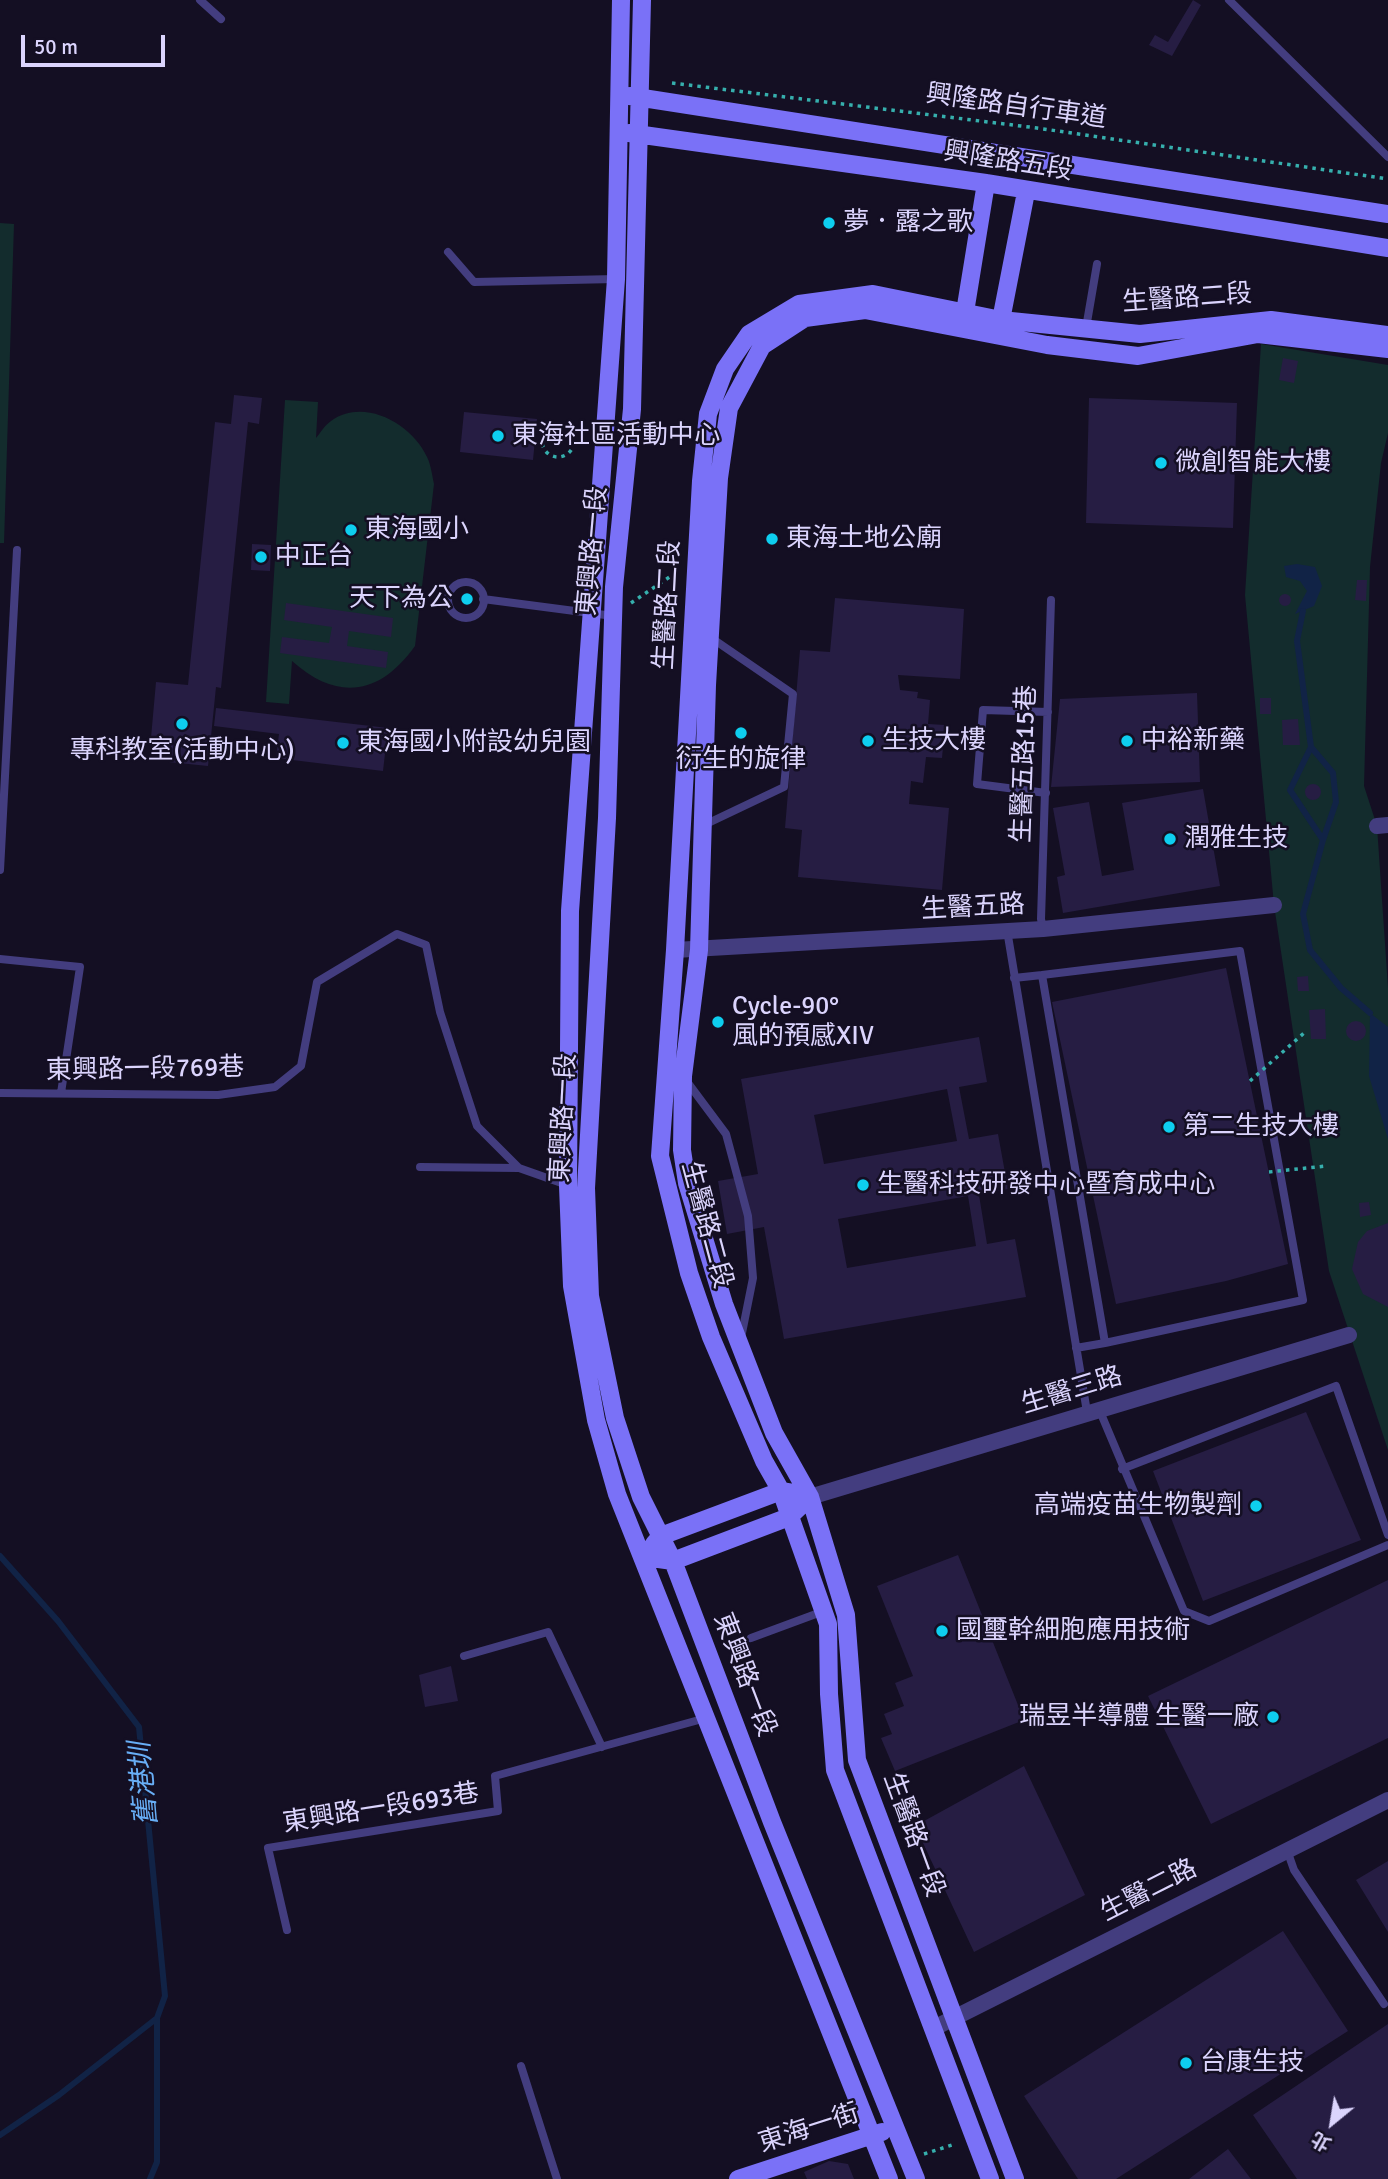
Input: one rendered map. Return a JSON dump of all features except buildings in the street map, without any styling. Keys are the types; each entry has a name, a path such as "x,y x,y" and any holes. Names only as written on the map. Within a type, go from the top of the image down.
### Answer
{"street":[{"name":"東興路一段","path":"621,0 616,279 570,911 568,1186 572,1286 596,1420 617,1494 889,2179"},
{"name":"東興路一段","path":"642,0 632,409 613,615 607,818 586,1188 590,1296 615,1418 641,1497 673,1561 772,1822 916,2179"},
{"name":"興隆路五段","path":"619,95 641,96 1388,214"},
{"name":"興隆路五段","path":"618,132 985,183 1026,192 1388,247"},
{"path":"985,183 965,312 979,333 1001,320 1026,192"},
{"name":"生醫路二段","path":"789,1517 781,1491 764,1461 711,1337 689,1273 660,1156 675,950 696,559 708,414 725,369 749,334 799,304 873,294 1001,320 1140,334 1271,320 1388,335"},
{"name":"生醫路二段","path":"810,1497 774,1433 739,1345 687,1184 682,1150 683,1076 699,950 710,637 719,478 729,408 762,346 806,318 865,310 979,333 1138,356 1258,334 1388,349"},
{"name":"生醫五路","path":"675,950 1043,929 1274,905"},
{"name":"生醫三路","path":"810,1497 1349,1335"},
{"path":"643,1557 661,1536 781,1491 810,1497"},
{"path":"643,1557 673,1561 789,1517 810,1497"},
{"name":"生醫路一段","path":"810,1497 846,1615 857,1760 1015,2179"},
{"name":"生醫路一段","path":"789,1517 828,1624 829,1694 835,1770 990,2179"},
{"name":"生醫二路","path":"934,2028 1388,1800"},
{"name":"東海一街","path":"738,2179 872,2137 894,2125"}],"lane":[{"path":"200,0 220,19"},
{"path":"1229,0 1388,158"},
{"path":"448,251 474,282 616,279"},
{"path":"1086,328 1097,264"},
{"path":"0,870 16,550"},
{"path":"484,599 481,611 466,618 454,614 448,598 453,588 463,583 474,585 484,599 613,615"},
{"name":"生醫五路15巷","path":"1043,929 1041,919 1051,600"},
{"path":"702,826 784,787 793,694 710,637"},
{"path":"1046,793 977,784 983,710 1048,712"},
{"path":"1007,930 1076,1348 1093,1411 1122,1469 1184,1611 1209,1621 1388,1545"},
{"name":"東興路一段769巷","path":"0,1093 218,1095 275,1087 301,1066 317,982 397,934 426,945 440,1012 477,1126 519,1168 568,1186 586,1188"},
{"path":"1014,978 1240,951 1303,1300 1076,1348"},
{"path":"0,959 80,967 61,1093"},
{"path":"1042,975 1105,1343"},
{"path":"683,1076 726,1134 748,1216 753,1278 739,1345"},
{"path":"420,1167 519,1168"},
{"path":"1122,1469 1336,1386 1388,1535"},
{"path":"751,1638 824,1611"},
{"path":"464,1656 548,1632 602,1747"},
{"name":"東興路一段693巷","path":"287,1930 268,1848 498,1811 495,1776 707,1718"},
{"path":"1287,1850 1294,1870 1384,2004"},
{"path":"521,2066 557,2179"}],"path":[{"name":"興隆路自行車道","path":"641,96 674,82 1037,128 1388,179"},
{"path":"553,425 563,425 574,437 570,452 560,457 550,455 542,447 542,436 553,425"},
{"path":"613,615 696,559"},
{"path":"1250,1081 1304,1033"},
{"path":"1269,1172 1326,1166"},
{"path":"908,2159 952,2145"}],"green space":[{"path":"0,223 14,224 4,543 0,543"},
{"path":"1261,344 1388,365 1388,433 1381,463 1370,567 1364,786 1377,826 1388,988 1388,1450 1329,1271 1274,905 1245,595"},
{"path":"285,400 318,402 316,438 331,421 344,414 372,413 399,425 420,445 428,460 434,484 415,646 387,675 358,687 326,683 292,661 289,704 266,702"}],"water":[{"path":"1297,564 1315,567 1322,586 1314,606 1295,614 1307,591 1300,581 1286,577 1284,566"},
{"path":"1370,1013 1388,1027 1388,1139 1369,1076"}],"waterway":[{"path":"1303,611 1297,641 1311,747 1333,773 1336,802 1303,914 1310,950 1341,988 1370,1013"},
{"path":"1311,747 1290,790 1323,840"},
{"name":"舊港圳","path":"0,1556 58,1621 139,1727 165,1996 157,2018 59,2095 0,2135"},
{"name":"舊港圳","path":"150,2179 157,2162 157,2018"}],"place":[{"name":"夢．露之歌","path":"829,223"},
{"name":"東海社區活動中心","path":"498,436"},
{"name":"微創智能大樓","path":"1161,463"},
{"name":"東海國小","path":"351,530"},
{"name":"東海土地公廟","path":"772,539"},
{"name":"中正台","path":"261,557"},
{"name":"天下為公","path":"467,599"},
{"name":"專科教室(活動中心)","path":"182,724"},
{"name":"衍生的旋律","path":"741,733"},
{"name":"生技大樓","path":"868,741"},
{"name":"中裕新藥","path":"1127,741"},
{"name":"東海國小附設幼兒園","path":"343,743"},
{"name":"潤雅生技","path":"1170,839"},
{"name":"Cycle-90° 風的預感XIV","path":"718,1022"},
{"name":"第二生技大樓","path":"1169,1127"},
{"name":"生醫科技研發中心暨育成中心","path":"863,1185"},
{"name":"高端疫苗生物製劑","path":"1256,1506"},
{"name":"國璽幹細胞應用技術","path":"942,1631"},
{"name":"瑞昱半導體 生醫一廠","path":"1273,1717"},
{"name":"台康生技","path":"1186,2063"}]}
